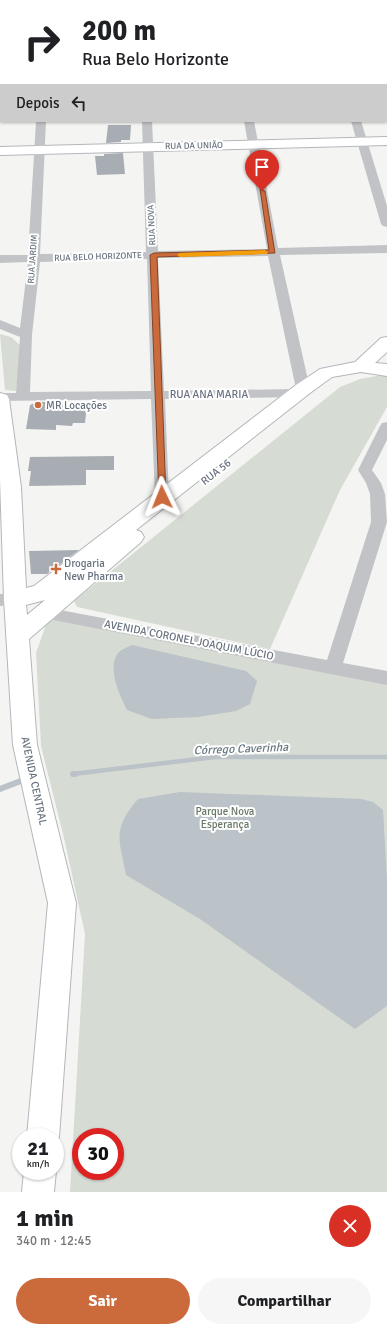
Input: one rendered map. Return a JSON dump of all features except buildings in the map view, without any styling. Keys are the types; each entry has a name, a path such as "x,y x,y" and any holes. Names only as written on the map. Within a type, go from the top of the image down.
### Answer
{"street":[{"name":"RUA JARDIM","path":"23,396 26,335 34,259 41,122"},
{"name":"RUA NOVA","path":"147,122 154,255 162,497"},
{"path":"250,122 273,252 300,391"},
{"path":"356,122 387,224"},
{"name":"RUA DA UNIÃO","path":"0,151 387,141"},
{"name":"RUA BELO HORIZONTE","path":"0,259 387,249"},
{"path":"0,324 26,335"},
{"name":"RUA 56","path":"17,636 166,510 328,384 372,370 386,345"},
{"name":"RUA 56","path":"7,599 41,593 162,497 300,391 330,372 372,370"},
{"name":"RUA ANA MARIA","path":"0,398 23,396 300,391"},
{"name":"AVENIDA CENTRAL","path":"0,398 6,487 7,599 17,636 25,745 37,803 62,903 44,1128"},
{"path":"333,668 379,522 380,502 375,484 365,470 387,426"},
{"name":"AVENIDA CORONEL JOAQUIM LÚCIO","path":"44,613 387,678"},
{"path":"38,1192 39,1180"}],"green space":[{"path":"0,334 11,337 21,346 16,391 5,390"},
{"path":"387,375 387,407 340,490 270,649 77,607 74,601 340,387 360,379"},
{"name":"Parque Nova Esperança","path":"49,616 387,683 387,1192 70,1192 72,1158 72,1180 124,1180 124,1128 74,1128 85,934 64,838 41,746 36,653"}],"shaded area":[{"path":"132,645 246,671 257,681 250,704 236,711 198,717 152,719 127,710 115,680 114,664 120,651"},
{"path":"180,792 361,799 373,802 383,810 387,880 387,1006 355,1029 200,919 126,875 120,843 121,827 124,819 138,799"}],"waterway":[{"name":"Córrego Caverinha","path":"75,774 73,774 215,757 387,757"},
{"name":"Córrego Caverinha","path":"0,789 26,779"}],"slow traffic":[{"path":"180,255 265,252"}],"place":[{"name":"MR Locações","path":"38,405"},
{"name":"Drogaria New Pharma","path":"56,569"}],"route":[{"path":"162,497 154,255 273,252 262,191"}]}
